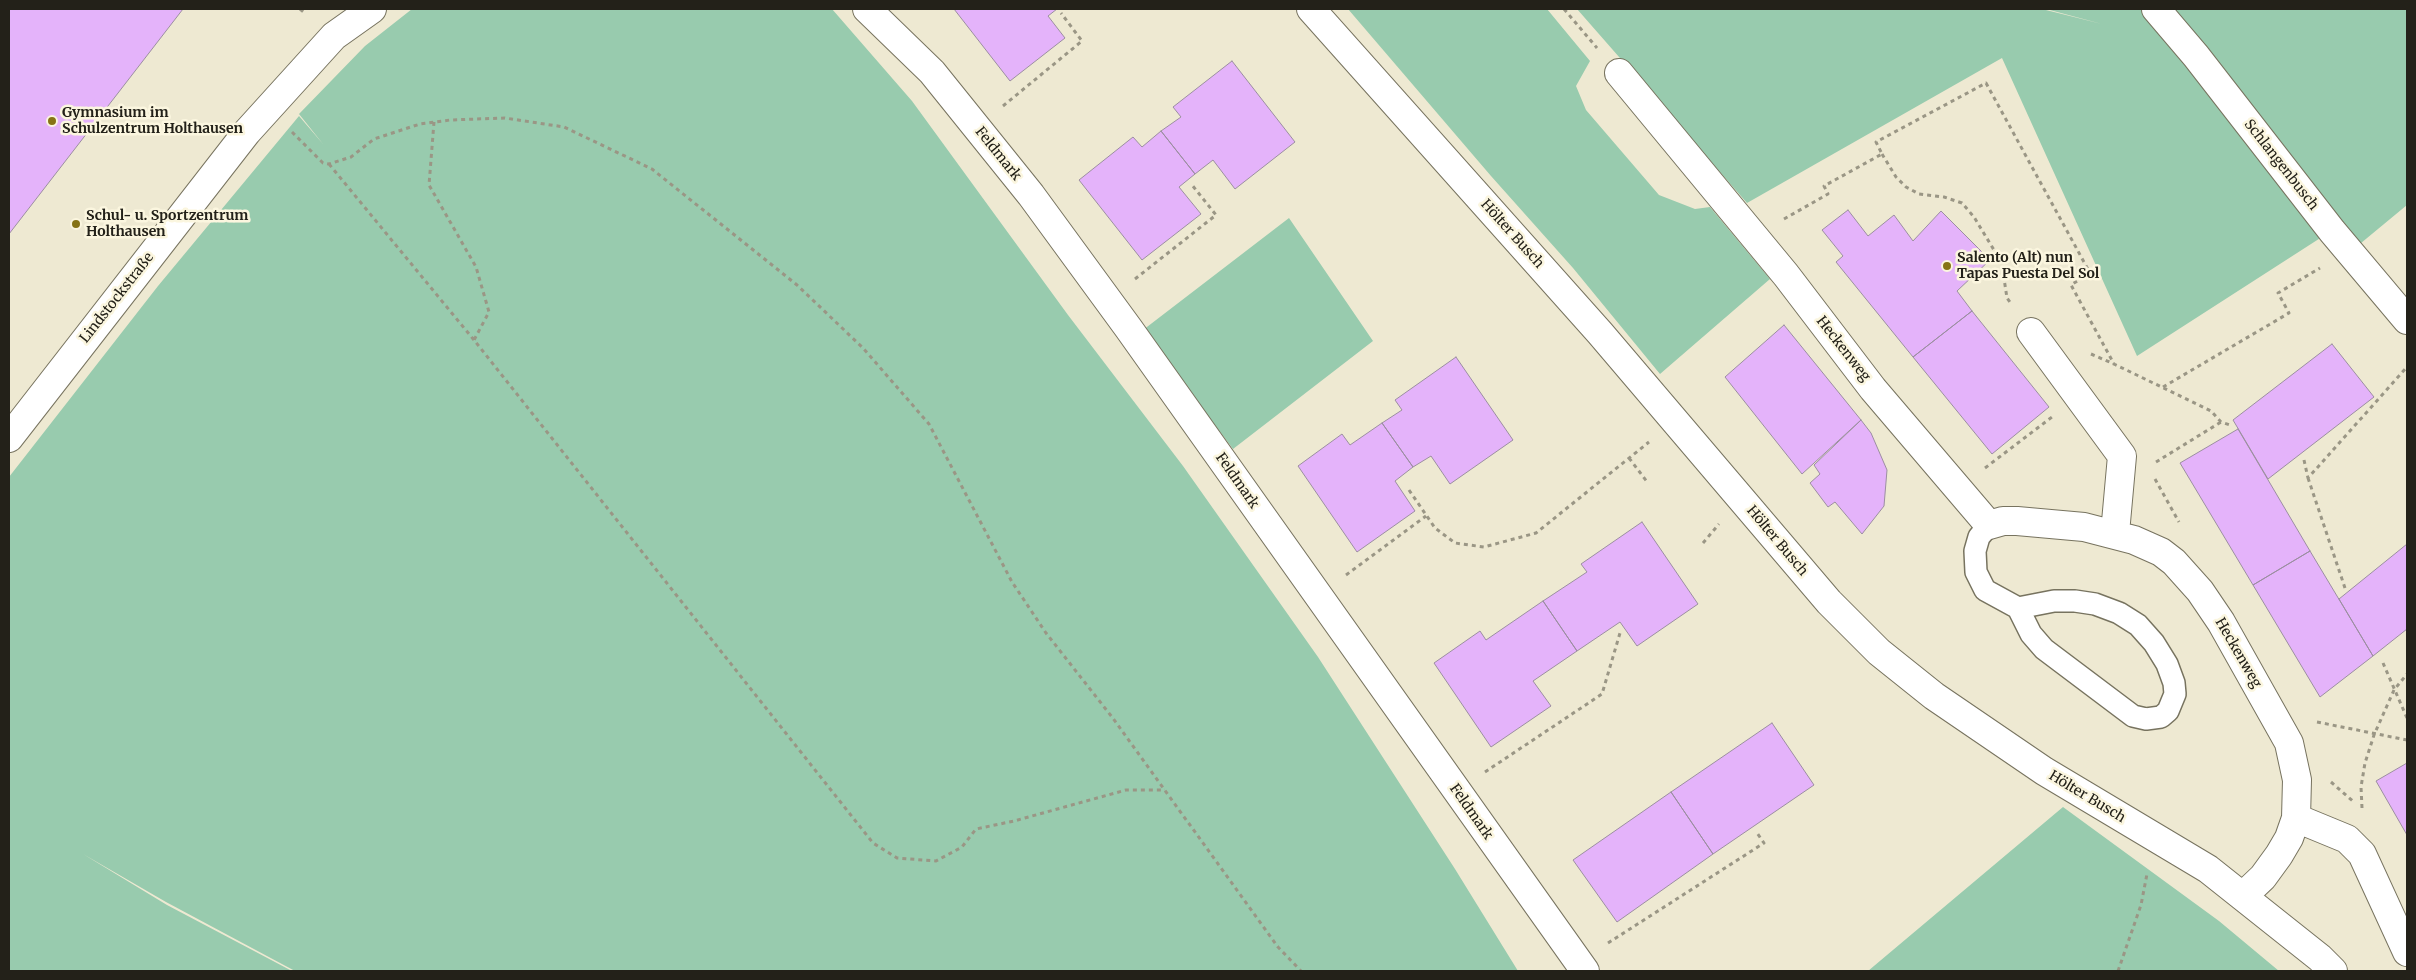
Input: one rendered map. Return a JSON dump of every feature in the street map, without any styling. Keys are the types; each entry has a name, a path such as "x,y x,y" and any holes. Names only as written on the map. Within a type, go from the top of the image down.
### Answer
{"street":[{"name":"Lindstockstraße","path":"9,438 190,203 268,108 334,36 372,9"},
{"name":"Feldmark","path":"868,9 932,72 1031,195 1319,596 1581,967"},
{"name":"Hölter Busch","path":"1311,9 1600,334 1835,608 1879,652 1934,696 2044,771 2208,869 2320,958 2333,971"},
{"name":"Schlangenbusch","path":"2156,9 2196,56 2348,250 2407,320"},
{"name":"Heckenweg","path":"1619,73 1786,275 1873,389 1990,525 2003,520 2084,527 2115,533 2145,544 2174,562 2200,591 2221,622 2288,743 2297,780 2296,818"},
{"path":"2031,332 2122,456 2115,533"},
{"path":"2243,896 2263,878 2279,855 2289,838 2296,818 2347,840 2362,854 2407,952"}],"lane":[{"path":"1990,525 1979,537 1974,551 1976,572 1985,590 2018,608 2031,634 2044,649 2133,716 2146,719 2161,717 2168,711 2175,694 2174,683 2167,664 2154,643 2138,625 2119,613 2095,604 2074,601 2054,601 2018,608"}],"path":[{"path":"1564,9 1619,73"},
{"path":"977,128 1082,41 1061,13"},
{"path":"2031,332 2007,298 2003,272 1997,255 1974,217 1962,203 1944,196 1919,194 1906,187 1896,177 1876,142 1986,83 2090,273 2071,285 2114,364 2211,411 2221,422 2230,425"},
{"path":"268,108 323,163 329,164 351,157 374,139 434,122 505,118 564,127 652,169 797,286 863,348 929,424 1012,582 1046,633 1112,717 1278,947 1301,971"},
{"path":"434,122 429,185 476,267 488,312 474,340"},
{"path":"1753,237 1828,194 1824,186 1882,154"},
{"path":"329,164 474,340 873,843 897,858 936,861 962,847 976,829 1014,821 1126,790 1165,790"},
{"path":"1108,300 1216,215 1192,185"},
{"path":"2163,387 2289,313 2278,293 2348,250"},
{"path":"2308,478 2407,367"},
{"path":"2148,467 2221,422"},
{"path":"1995,460 2033,431"},
{"path":"1409,490 1435,528 1455,543 1484,547 1536,533 1629,458 1648,483"},
{"path":"2304,460 2308,478 2345,588"},
{"path":"1319,596 1426,516"},
{"path":"1456,791 1602,694 1620,633"},
{"path":"2382,663 2407,718"},
{"path":"2362,810 2361,787 2365,763 2374,734 2394,690 2407,674"},
{"path":"1581,967 1764,843 1757,834"},
{"path":"2118,971 2141,905 2153,836"}],"green space":[{"path":"412,9 832,9 912,101 1068,315 1183,466 1318,657 1455,869 1518,971 295,971 166,902 83,854 167,905 292,971 9,971 9,477 158,286 299,116 323,144 299,114 365,46"},
{"path":"1348,9 1547,9 1590,61 1576,86 1586,110 1659,195 1695,209 1710,207 1770,279 1660,374 1573,268 1491,176"},
{"path":"1577,9 2042,9 2102,24 2046,9 2141,9 2325,235 2137,356 2002,58 1747,203"},
{"path":"2163,9 2407,9 2407,205 2355,248"},
{"path":"1289,218 1373,341 1233,449 1143,330"},
{"path":"2063,807 2219,921 2279,971 1868,971"}],"building":[{"name":"Gymnasium im Schulzentrum Holthausen","path":"9,9 183,9 9,234"},
{"path":"954,9 1057,9 1048,16 1065,38 1010,81"},
{"path":"1232,61 1295,142 1235,189 1213,160 1195,174 1161,131 1181,117 1173,107"},
{"path":"1161,131 1195,174 1179,187 1201,214 1142,260 1079,180 1133,137 1142,147"},
{"path":"1848,210 1868,236 1894,215 1913,241 1941,211 1990,260 1957,291 1972,311 1913,357 1836,262 1843,256 1822,230"},
{"path":"1972,311 2049,407 1992,454 1913,357"},
{"path":"1784,325 1861,420 1802,474 1725,377"},
{"path":"2332,344 2374,397 2268,479 2233,420"},
{"path":"1456,357 1513,440 1450,484 1431,456 1413,467 1382,423 1402,410 1395,400"},
{"path":"1861,420 1871,433 1887,470 1884,506 1862,534 1835,502 1828,507 1810,483 1820,474 1814,465"},
{"path":"1382,423 1413,467 1395,481 1415,511 1357,552 1298,466 1342,434 1350,445"},
{"path":"2238,429 2310,551 2253,585 2180,463"},
{"path":"1642,522 1698,604 1637,646 1620,622 1577,651 1543,601 1587,572 1581,564"},
{"path":"2407,544 2407,629 2373,656 2339,599"},
{"path":"2310,551 2373,656 2320,697 2253,585"},
{"path":"1543,601 1577,651 1533,681 1551,706 1491,747 1434,663 1480,631 1486,640"},
{"path":"1772,723 1814,785 1713,854 1671,792"},
{"path":"2407,763 2407,835 2376,781"},
{"path":"1671,792 1713,854 1617,922 1573,860"}],"place":[{"name":"Gymnasium im Schulzentrum Holthausen","path":"52,121"},
{"name":"Schul- u. Sportzentrum Holthausen","path":"76,224"},
{"name":"Salento (Alt) nun Tapas Puesta Del Sol","path":"1947,266"}]}
